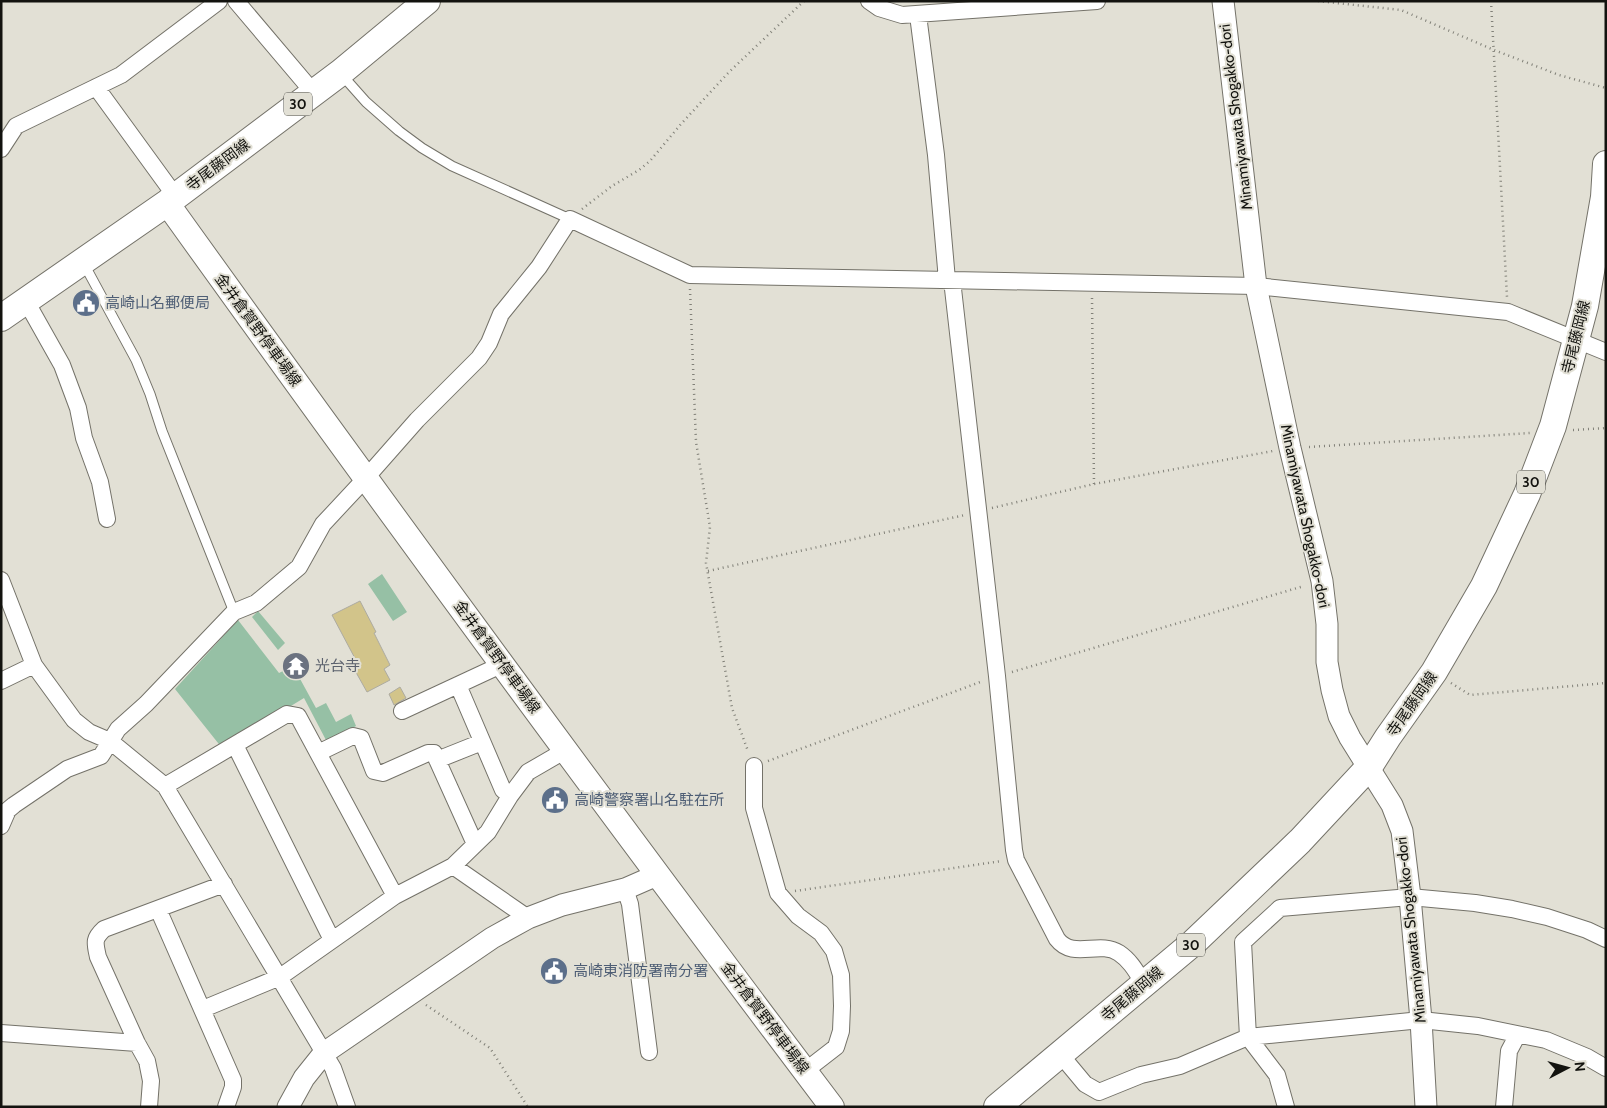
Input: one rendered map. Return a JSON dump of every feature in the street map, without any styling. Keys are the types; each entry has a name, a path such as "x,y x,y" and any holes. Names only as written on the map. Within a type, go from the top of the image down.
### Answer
{"main road":[{"name":"寺尾藤岡線","path":"1,318 171,200 340,73 427,1"},
{"name":"寺尾藤岡線","path":"997,1107 1193,943 1300,841 1369,767 1434,672 1484,586 1527,494 1550,432 1585,306 1604,197 1606,164"},
{"name":"金井倉賀野停車場線","path":"171,200 365,479 657,875 832,1107"}],"street":[{"path":"236,1 313,92"},
{"path":"869,1 879,8 902,15 1097,1"},
{"name":"Minamiyawata Shogakko-dori","path":"1222,1 1256,286 1290,448 1322,581 1327,624 1327,662 1332,690 1339,716 1350,738 1392,805 1402,831 1410,897 1426,1107"},
{"path":"1,150 16,126 121,75 216,2"},
{"path":"918,15 978,512 1016,860 1057,939 1062,945 1069,949 1099,948 1110,949 1119,953 1132,964 1144,984"},
{"path":"96,87 171,200"},
{"path":"1,826 8,810 67,769 101,756 118,729 146,704 234,612 256,603 299,567 323,524 417,420 479,358 489,342 501,314 539,267 570,219 690,275 1256,286 1508,312 1606,352"},
{"path":"26,301 62,365 78,408 84,438 100,482 107,519"},
{"path":"1,580 34,665 74,720 89,732 110,741 165,786 333,1068 347,1107"},
{"path":"402,711 503,664"},
{"path":"1,681 34,665"},
{"path":"458,685 502,790 510,796"},
{"path":"165,786 288,714 298,716 395,896"},
{"path":"318,753 353,736 361,738 374,771 382,772 434,752 476,844"},
{"path":"438,760 482,742"},
{"path":"236,745 332,940"},
{"path":"203,1009 280,977 395,896 454,866 488,832 510,796 528,772 566,750"},
{"path":"754,766 754,808 778,893 798,916 821,933 834,951 841,975 841,1031 836,1047 805,1071"},
{"path":"454,866 528,918"},
{"path":"288,1107 304,1078 324,1053 492,938 528,918 562,905 625,889 657,875"},
{"path":"149,1107 150,1081 147,1061 98,957 95,943 97,935 104,929 224,884"},
{"path":"625,889 630,904 649,1052"},
{"path":"1286,1107 1277,1075 1248,1037 1243,942 1280,908 1410,897 1476,903 1547,917 1588,930 1606,939"},
{"path":"158,909 233,1080 233,1087 226,1107"},
{"path":"1060,1054 1085,1084 1099,1092 1141,1074 1180,1066 1248,1037 1420,1020 1478,1026 1517,1036 1546,1040 1587,1057 1606,1068"},
{"path":"1,1034 137,1043"},
{"path":"1504,1107 1509,1051 1517,1036"}],"lane":[{"path":"340,73 366,102 422,148 452,166 570,219"},
{"path":"83,262 136,360 162,431 234,612"}],"path":[{"path":"570,219 589,202 650,161 681,124 730,72 804,1"},
{"path":"1318,1 1401,10 1494,50 1559,74 1606,88"},
{"path":"1491,1 1508,312"},
{"path":"690,275 696,442 710,527 706,562 732,708 754,766 997,676 1322,581"},
{"path":"1092,284 1094,484"},
{"path":"708,571 978,512 1094,484 1290,448 1606,428"},
{"path":"1434,672 1470,695 1606,683"},
{"path":"778,893 1016,860"},
{"path":"413,991 427,1006 490,1048 528,1107"}],"green space":[{"path":"382,574 407,612 393,621 368,584"},
{"path":"258,611 285,643 278,650 252,617"},
{"path":"238,620 279,673 293,666 316,708 326,703 336,722 351,714 356,726 327,742 304,698 222,748 175,689"}],"building":[{"path":"360,601 390,665 384,669 390,680 367,692 353,667 358,664 332,615"},
{"path":"400,687 406,698 394,705 389,694"}],"place":[{"name":"高崎山名郵便局","path":"86,303"},
{"name":"光台寺","path":"296,666"},
{"name":"高崎警察署山名駐在所","path":"555,800"},
{"name":"高崎東消防署南分署","path":"554,971"}]}
